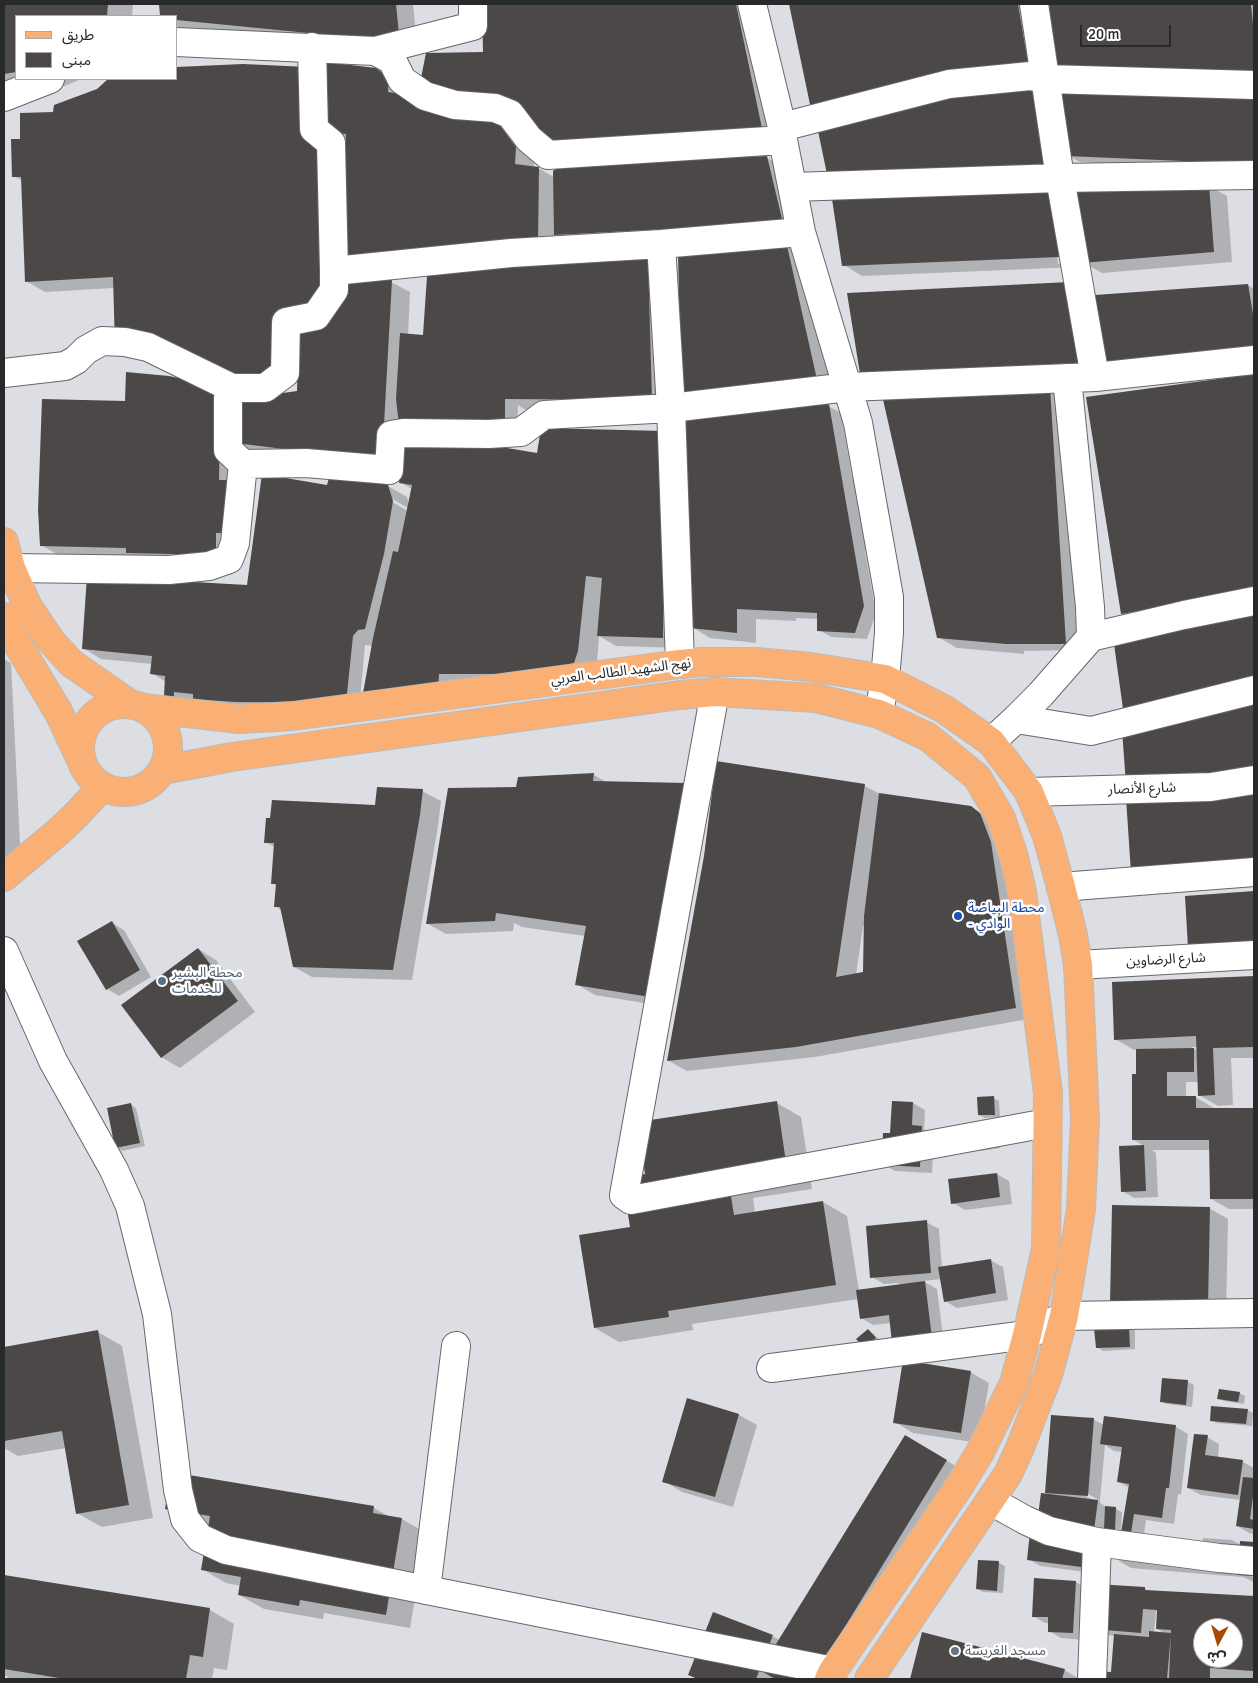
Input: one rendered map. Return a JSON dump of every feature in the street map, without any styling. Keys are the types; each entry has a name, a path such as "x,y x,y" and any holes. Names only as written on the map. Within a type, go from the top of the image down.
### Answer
{"main road":[{"name":"نهج الشهيد الطالب العربي","path":"7,555 28,607 51,641 71,663 137,706 239,719 293,716 680,664 756,662 811,667 885,679 944,709 991,742 1029,792 1040,819 1061,887 1073,935 1078,965 1085,1119 1082,1209 1064,1316 1048,1375 1020,1448 1008,1474 991,1501 869,1679"},
{"path":"4,617 14,638 59,713 81,761 90,776 102,787 129,792 142,788 154,781 163,770 167,757 168,742 164,729 155,716 137,706 115,705 101,710 90,719 82,732 81,761"},
{"path":"163,770 232,757 680,695 714,692 816,698 879,714 928,736 977,777 1002,818 1022,892 1048,1093 1046,1249 1014,1383 979,1454 831,1675"},
{"path":"4,877 58,832 102,787"}],"street":[{"path":"178,42 375,51 473,26 473,4"},
{"path":"752,4 782,133 801,232 858,423 889,597 890,632 879,714"},
{"path":"1034,4 1060,178 1095,377"},
{"path":"4,373 65,366 76,360 86,350 102,341 125,342 148,347 232,388 265,388 285,373 286,322 316,316 334,290 331,143 314,129 312,47"},
{"path":"375,51 392,60 402,80 425,96 455,105 496,108 510,114 529,139 548,155 782,133 817,119 949,84 1030,76 1254,85"},
{"path":"4,97 47,80"},
{"path":"793,187 1060,178 1254,175"},
{"path":"334,271 511,253 661,244 801,232"},
{"path":"661,244 671,408 680,664"},
{"path":"232,388 228,398 228,450 243,464 306,463 389,470 391,435 403,433 489,434 521,432 544,415 671,408 848,387 1095,377 1254,360"},
{"path":"1067,378 1089,597 1091,637"},
{"path":"7,555 169,570 209,566 229,559 235,543 243,464"},
{"path":"991,742 1016,719 1091,637 1254,601"},
{"path":"1016,719 1091,731 1254,690"},
{"path":"714,692 624,1195 631,1200 1047,1123"},
{"name":"شارع الأنصار","path":"1029,792 1211,787 1254,780"},
{"path":"1061,887 1254,872"},
{"path":"4,950 53,1061 114,1170 130,1206 157,1314 178,1490 185,1518 200,1538 226,1550 831,1675"},
{"name":"شارع الرضاوين","path":"1078,965 1254,955"},
{"path":"771,1368 1027,1335 1064,1316 1254,1313"},
{"path":"426,1590 456,1346"},
{"path":"991,1501 1049,1531 1098,1542 1254,1561"},
{"path":"1092,1679 1098,1542"}],"building":[{"path":"4,4 108,4 107,15 15,15 15,72 4,74"},
{"path":"159,4 396,4 399,34 380,40 178,20 178,15 160,15"},
{"path":"482,4 736,4 763,133 547,143 420,83 426,53 483,52"},
{"path":"789,4 1018,4 1029,69 812,114"},
{"path":"1049,4 1251,4 1254,35 1254,77 1055,71"},
{"path":"317,61 376,68 389,78 388,92 409,95 415,100 415,108 495,119 516,147 515,164 539,167 538,243 340,261 346,134 320,132"},
{"path":"243,64 308,67 320,139 324,297 314,314 281,313 279,369 258,380 225,379 115,348 113,277 25,282 21,177 12,177 11,139 20,139 20,113 53,112 54,105 97,89 107,80 178,80 178,67"},
{"path":"1034,84 1046,170 828,179 817,126 950,92"},
{"path":"1062,88 1254,97 1254,164 1066,156"},
{"path":"767,156 783,223 554,235 553,171 561,165"},
{"path":"1209,184 1214,252 1082,263 1072,189"},
{"path":"1054,188 1059,257 842,266 832,199"},
{"path":"786,241 818,384 681,400 678,250"},
{"path":"648,258 652,400 505,399 505,426 399,425 396,399 400,333 423,335 427,276 509,262"},
{"path":"355,277 392,280 382,461 235,443 234,400 297,391 298,346 290,328 344,283 354,284"},
{"path":"1069,282 1079,363 860,374 847,293"},
{"path":"1248,284 1254,320 1254,350 1105,364 1095,295"},
{"path":"126,372 169,376 221,387 219,480 227,480 225,533 216,533 216,555 126,553 126,548 40,546 38,510 42,399 125,401"},
{"path":"1254,374 1254,591 1121,614 1086,397"},
{"path":"1050,387 1066,644 1006,644 937,638 882,395"},
{"path":"829,404 864,606 855,633 817,631 817,613 737,609 737,633 690,628 682,416"},
{"path":"541,428 664,431 663,638 597,636 602,578 586,576 578,651 574,663 534,673 499,678 499,674 439,674 438,692 363,693 373,638 393,551 398,552 412,485 399,483 404,440 489,445 537,453"},
{"path":"262,474 327,485 330,474 388,485 393,501 384,554 365,629 358,630 353,636 346,703 235,702 193,699 193,694 174,692 174,697 164,696 165,676 150,674 152,656 82,649 87,576 247,585"},
{"path":"1254,609 1254,682 1124,716 1114,644"},
{"path":"1254,698 1254,766 1236,768 1237,777 1126,784 1122,730"},
{"path":"716,761 865,784 836,977 863,972 864,916 879,793 971,806 980,813 991,842 1016,1008 796,1047 667,1061 704,856"},
{"path":"594,773 593,781 687,783 650,997 575,985 586,926 496,913 495,921 426,924 448,788 516,787 518,777"},
{"path":"377,787 423,789 393,970 293,967 280,907 274,907 276,884 271,884 274,843 264,843 266,818 270,818 272,800 375,805"},
{"path":"1254,791 1254,865 1131,873 1126,798"},
{"path":"1254,891 1254,944 1188,948 1185,896"},
{"path":"112,921 140,970 106,990 77,941"},
{"path":"198,948 238,1001 161,1058 121,1005"},
{"path":"1254,976 1254,1047 1213,1048 1215,1095 1198,1096 1196,1036 1114,1040 1112,982"},
{"path":"1194,1048 1194,1072 1167,1072 1167,1096 1196,1096 1196,1108 1254,1108 1254,1199 1210,1199 1209,1140 1132,1140 1132,1074 1136,1074 1136,1049"},
{"path":"994,1096 995,1115 978,1115 977,1097"},
{"path":"777,1101 788,1176 729,1184 734,1215 823,1201 836,1285 668,1311 669,1317 594,1328 579,1235 630,1227 622,1177 645,1174 637,1122"},
{"path":"892,1101 913,1102 912,1125 922,1126 920,1167 882,1165 883,1133 890,1133"},
{"path":"131,1103 140,1143 115,1148 107,1108"},
{"path":"1144,1145 1146,1191 1121,1192 1119,1146"},
{"path":"997,1173 1000,1197 951,1204 948,1179"},
{"path":"1112,1205 1210,1207 1208,1306 1110,1304"},
{"path":"927,1220 931,1273 870,1278 866,1226"},
{"path":"991,1259 996,1293 944,1302 938,1267"},
{"path":"925,1281 932,1338 892,1343 889,1315 860,1319 856,1290"},
{"path":"1129,1326 1130,1347 1096,1348 1094,1328"},
{"path":"868,1329 876,1338 864,1348 856,1339"},
{"path":"98,1330 129,1505 76,1514 62,1431 4,1441 4,1347"},
{"path":"903,1360 971,1371 961,1433 893,1423"},
{"path":"1162,1378 1188,1380 1186,1405 1160,1402"},
{"path":"1219,1389 1240,1392 1238,1402 1217,1399"},
{"path":"687,1398 739,1414 715,1497 662,1482"},
{"path":"1211,1406 1248,1409 1246,1424 1210,1421"},
{"path":"1051,1415 1094,1418 1088,1496 1045,1493"},
{"path":"1104,1416 1176,1425 1169,1488 1166,1488 1162,1518 1134,1514 1130,1540 1120,1539 1129,1484 1117,1482 1122,1447 1100,1444"},
{"path":"1194,1434 1208,1435 1205,1455 1243,1460 1238,1495 1187,1488"},
{"path":"905,1435 947,1460 813,1679 775,1679 760,1670"},
{"path":"171,1472 374,1506 373,1513 402,1518 386,1615 300,1600 299,1606 238,1595 241,1577 201,1570 210,1516 165,1509"},
{"path":"1243,1477 1254,1478 1250,1519 1254,1520 1254,1529 1236,1526"},
{"path":"1041,1493 1098,1500 1089,1568 1027,1560 1031,1522 1037,1523"},
{"path":"1105,1506 1116,1507 1115,1531 1104,1530"},
{"path":"1240,1541 1254,1542 1254,1576 1237,1575"},
{"path":"978,1560 999,1561 997,1591 976,1589"},
{"path":"4,1575 210,1608 203,1657 190,1655 186,1679 65,1679 4,1669"},
{"path":"1034,1578 1076,1581 1073,1633 1048,1632 1048,1617 1032,1617"},
{"path":"1096,1584 1145,1587 1145,1590 1254,1596 1253,1671 1210,1668 1210,1679 1169,1679 1171,1630 1156,1629 1157,1610 1143,1609 1141,1633 1093,1629"},
{"path":"713,1612 773,1635 756,1679 698,1679 688,1675"},
{"path":"1149,1631 1171,1633 1167,1679 1093,1679 1094,1671 1111,1672 1114,1634 1149,1637"},
{"name":"مسجد الغريسة","path":"922,1632 1065,1669 1062,1679 910,1679"}],"place":[{"name":"محطة البياضة - الوادي","path":"958,916"},
{"name":"محطة البشير للخدمات","path":"162,981"},
{"name":"مسجد الغريسة","path":"955,1651"}]}
